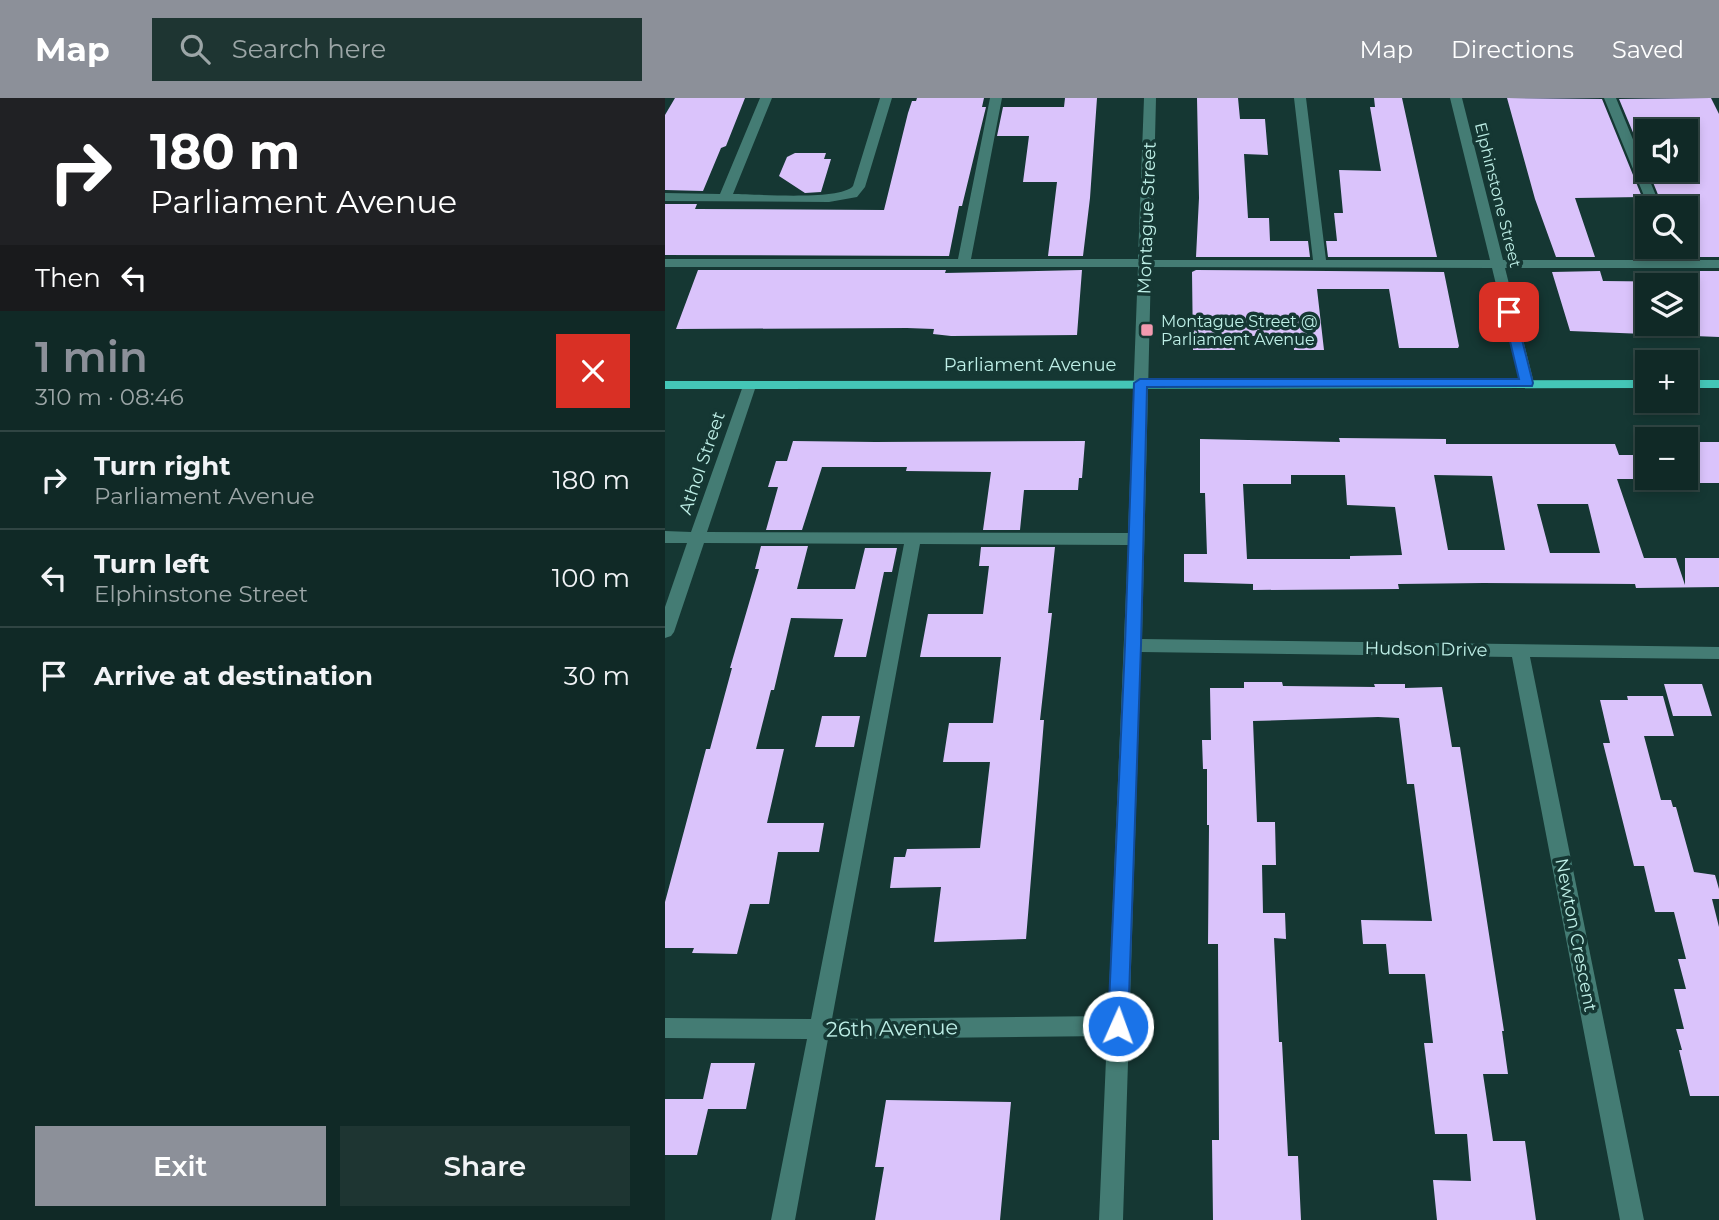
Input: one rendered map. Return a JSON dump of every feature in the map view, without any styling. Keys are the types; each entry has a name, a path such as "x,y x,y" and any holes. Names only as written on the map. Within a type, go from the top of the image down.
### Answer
{"main road":[{"name":"Parliament Avenue","path":"665,386 1635,384"},
{"path":"1698,384 1719,384"}],"street":[{"path":"725,197 766,98"},
{"path":"665,197 829,198 853,194 859,187 887,98"},
{"path":"964,263 996,98"},
{"name":"Montague Street","path":"1111,1220 1150,98"},
{"path":"1300,98 1320,265"},
{"name":"Elphinstone Street","path":"1456,98 1527,383"},
{"path":"1610,98 1650,196"},
{"path":"1676,259 1678,264"},
{"path":"665,263 1719,264"},
{"name":"Athol Street","path":"665,632 749,386"},
{"path":"665,537 1136,539"},
{"path":"783,1220 913,538"},
{"name":"Hudson Drive","path":"1133,645 1719,653"},
{"name":"Newton Crescent","path":"1520,651 1632,1220"},
{"name":"26th Avenue","path":"665,1028 1118,1026"}],"building":[{"path":"675,98 745,98 726,146 721,148 703,191 665,190 665,115"},
{"path":"917,98 984,98 982,107 986,107 962,206 959,206 949,256 665,255 665,204 697,204 695,209 884,210 908,113 912,101"},
{"path":"1065,98 1097,98 1083,256 1048,256 1057,182 1023,182 1029,136 997,136 1003,107 1064,107"},
{"path":"1197,98 1238,98 1240,119 1265,119 1268,155 1244,154 1248,218 1269,218 1270,241 1308,241 1310,257 1196,257 1199,198"},
{"path":"1374,98 1402,98 1437,257 1328,257 1326,241 1337,241 1334,213 1343,213 1339,170 1381,171 1370,107 1375,107"},
{"path":"1507,98 1602,99 1642,196 1575,198 1595,257 1556,257 1535,199"},
{"path":"1711,98 1719,114 1719,257 1698,257 1698,196 1659,196 1653,182 1698,182 1698,119 1635,119 1635,137 1619,99"},
{"path":"795,153 826,153 824,159 831,159 821,192 805,193 779,176 787,157"},
{"path":"698,270 946,270 945,273 1082,270 1077,335 951,336 933,334 934,329 907,328 676,329"},
{"path":"1600,271 1603,281 1635,281 1635,334 1570,331 1552,272"},
{"path":"1691,271 1719,271 1719,337 1694,336 1698,336 1698,273"},
{"path":"1192,272 1444,272 1459,346 1399,348 1389,289 1317,289 1324,350 1294,350 1293,336 1234,336 1235,350 1193,350"},
{"path":"1339,438 1446,439 1446,444 1615,444 1619,455 1635,455 1635,479 1617,479 1644,558 1676,558 1685,585 1685,558 1719,558 1719,587 1636,588 1635,584 1483,583 1398,584 1399,589 1253,590 1253,584 1184,582 1184,554 1207,554 1205,493 1200,493 1200,439 1340,442","holes":["1291,475 1345,475 1347,505 1395,507 1402,555 1350,556 1350,559 1247,559 1243,484 1291,484","1434,475 1492,476 1505,550 1448,550","1537,504 1588,504 1600,553 1550,553"]},
{"path":"793,441 1085,441 1082,478 1079,478 1078,490 1024,490 1020,530 983,530 991,472 906,471 907,467 822,467 802,530 766,530 778,487 768,487 776,461 787,461"},
{"path":"1698,442 1719,442 1719,483 1698,483"},
{"path":"761,546 808,546 797,589 855,589 865,548 897,548 892,572 884,572 866,657 834,657 843,619 791,618 774,690 771,690 756,749 784,749 767,823 824,823 819,852 778,852 769,904 750,904 737,954 692,953 694,948 665,948 665,902 706,749 710,749 759,569 755,569"},
{"path":"981,547 1055,547 1048,613 1052,613 1040,720 1044,720 1026,939 934,942 941,887 890,888 894,857 905,857 907,849 980,848 990,762 943,762 949,723 993,723 1001,657 920,657 928,614 983,614 989,566 979,566"},
{"path":"1244,682 1282,682 1283,686 1375,687 1374,684 1405,684 1405,688 1442,687 1452,747 1460,747 1504,1031 1508,1074 1483,1074 1493,1141 1525,1141 1536,1220 1437,1220 1433,1180 1471,1181 1467,1134 1435,1134 1424,1043 1433,1043 1425,974 1389,974 1386,944 1363,944 1361,920 1432,921 1414,784 1407,784 1399,718 1378,717 1253,721 1257,822 1275,822 1276,865 1262,865 1263,913 1285,913 1286,939 1274,938 1279,1042 1282,1042 1288,1156 1298,1156 1301,1220 1213,1220 1212,1140 1219,1140 1218,944 1208,944 1209,825 1207,769 1203,769 1202,740 1211,740 1210,688 1244,688"},
{"path":"1664,684 1702,684 1712,716 1673,716"},
{"path":"1627,696 1663,696 1674,736 1644,736 1661,800 1671,800 1673,807 1676,807 1694,872 1715,875 1719,889 1719,899 1712,899 1719,927 1719,1096 1690,1096 1679,1050 1682,1050 1676,1029 1684,1029 1674,989 1686,989 1678,959 1686,959 1674,912 1655,912 1644,866 1634,866 1603,743 1610,743 1600,700 1628,700"},
{"path":"822,716 860,716 854,747 815,747"},
{"path":"711,1063 755,1063 746,1109 708,1109 697,1155 665,1155 665,1099 703,1099"},
{"path":"886,1100 1011,1102 1000,1220 875,1220 884,1167 875,1167"}],"place":[{"name":"Montague Street @ Parliament Avenue","path":"1147,330"}],"route":[{"path":"1118,1026 1140,383 1527,383 1509,312"}]}
